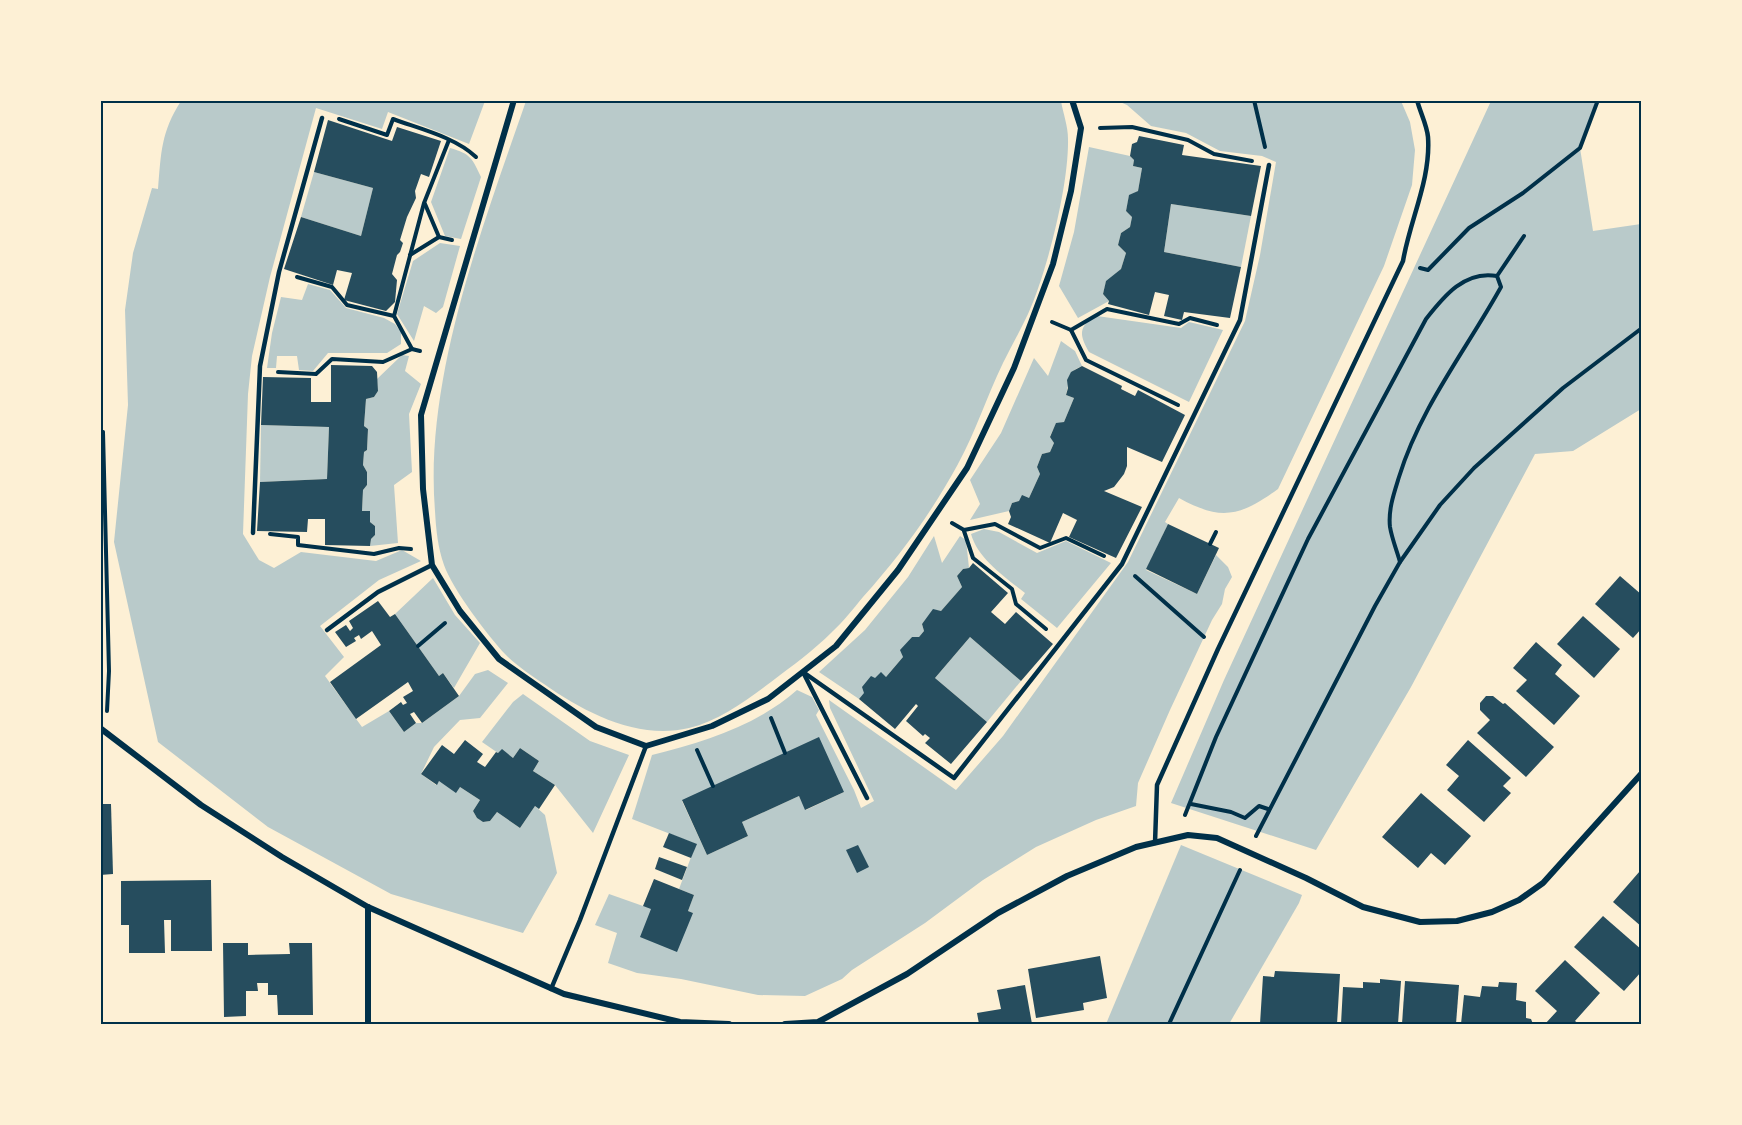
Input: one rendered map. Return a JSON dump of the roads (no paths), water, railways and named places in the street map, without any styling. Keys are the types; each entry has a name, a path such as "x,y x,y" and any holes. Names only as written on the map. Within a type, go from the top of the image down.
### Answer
{"street":[{"path":"514,100 421,415 423,489 432,565 460,611 500,659 549,696 596,727 646,746 712,726 763,701 836,646 898,570 967,468 1014,368 1055,254 1071,191 1081,128 1072,100"},
{"path":"100,728 201,804 282,857 368,907 564,994 680,1022 729,1024"},
{"path":"785,1024 819,1023 907,974 998,913 1066,876 1118,854 1188,836 1217,838 1306,878 1363,907 1420,922 1457,921 1492,912 1519,900 1543,883 1641,773"},
{"path":"368,907 368,1024"}],"lane":[{"path":"1155,843 1157,785 1218,650 1402,261 1421,195 1426,158 1428,136 1417,100"},
{"path":"253,533 260,371 279,272 322,118"},
{"path":"803,672 954,778 1122,564 1240,320 1269,165"},
{"path":"327,630 378,592 432,565"},
{"path":"803,672 867,798"},
{"path":"551,989 580,920 646,746"}]}
